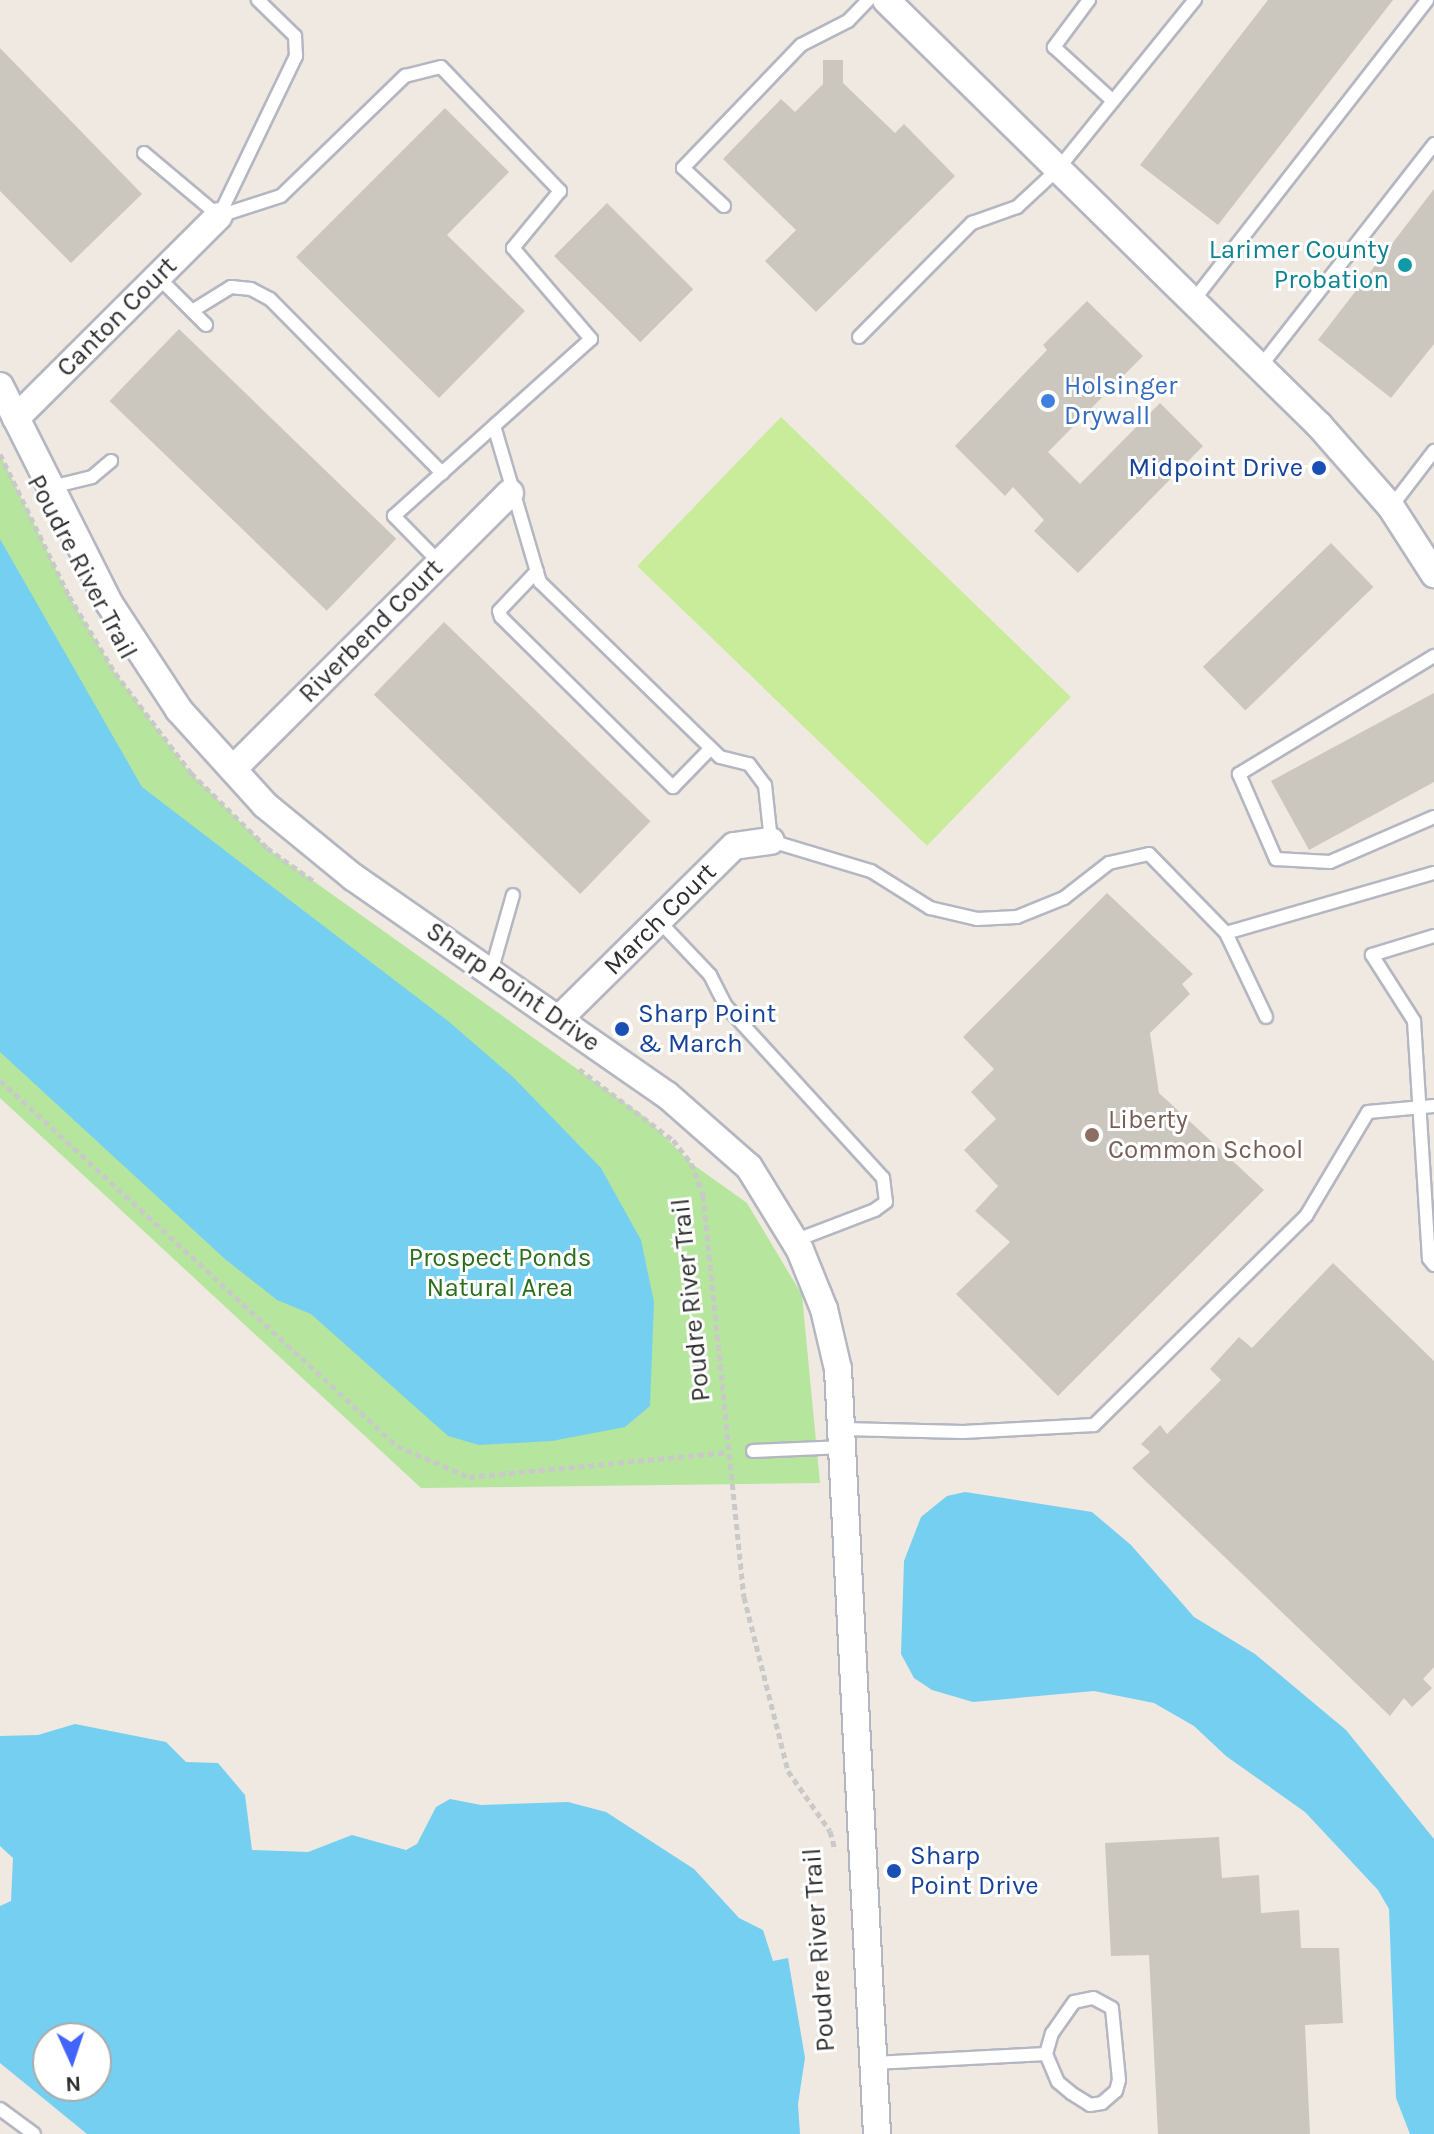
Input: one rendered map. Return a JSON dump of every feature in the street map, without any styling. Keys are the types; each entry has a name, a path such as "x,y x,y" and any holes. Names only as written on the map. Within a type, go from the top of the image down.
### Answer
{"street":[{"path":"886,0 1260,367 1391,507 1434,574"},
{"name":"Canton Court","path":"16,418 219,216"},
{"name":"Sharp Point Drive","path":"0,386 109,603 179,710 265,805 353,877 667,1095 749,1167 794,1241 824,1309 838,1369 877,2134"},
{"name":"Riverbend Court","path":"233,769 510,493"},
{"name":"March Court","path":"559,1019 734,846 771,841"}],"lane":[{"path":"219,216 296,56 295,36 258,0"},
{"path":"724,206 683,168 801,45 848,21 868,0"},
{"path":"1089,0 1054,47 1113,101"},
{"path":"859,337 972,223 1017,207 1058,169 1195,0"},
{"path":"1193,301 1427,0"},
{"path":"219,216 281,196 405,76 441,67 560,191 513,248 591,339 394,516 440,563"},
{"path":"1260,367 1434,144"},
{"path":"144,153 219,216"},
{"path":"158,277 206,325"},
{"path":"192,311 231,287 251,289 270,299 442,473"},
{"path":"494,426 510,493 540,582 720,757 749,764 765,785 771,841 871,871 930,908 977,919 1017,917 1064,898 1109,863 1149,854 1226,933 1266,1017"},
{"path":"1391,507 1434,451"},
{"path":"51,487 92,477 111,461"},
{"path":"537,571 499,611 501,617 673,787 711,748"},
{"path":"1434,656 1239,774 1276,859 1330,862 1434,817"},
{"path":"1226,933 1434,873"},
{"path":"491,972 513,895"},
{"path":"658,920 710,975 725,1005 883,1178 886,1202 875,1210 794,1241"},
{"path":"1434,936 1372,955 1414,1021 1429,1259 1434,1265"},
{"path":"753,1451 843,1438 1094,1425 1306,1216 1368,1112 1434,1106"},
{"path":"1093,1998 1112,2008 1119,2080 1109,2100 1090,2105 1071,2093 1058,2082 1046,2054 1052,2033 1074,2002 1093,1998"},
{"path":"874,2063 1046,2054"},
{"path":"0,2109 34,2134"}],"path":[{"name":"Poudre River Trail","path":"0,454 69,596 115,673 191,773 267,848 327,891"},
{"name":"Poudre River Trail","path":"567,1060 673,1140 691,1163 703,1195 744,1597 788,1771 830,1831 836,1852"},
{"path":"0,1080 397,1446 469,1477 727,1452"}],"green space":[{"path":"781,417 1071,697 927,846 637,566"},
{"name":"Prospect Ponds Natural Area","path":"0,454 69,596 115,673 188,770 267,848 646,1118 691,1163 747,1203 802,1295 820,1483 421,1488 0,1098"}],"water":[{"name":"Prospect Ponds Natural Area","path":"0,539 142,787 448,1021 514,1078 601,1168 641,1240 654,1302 650,1406 625,1427 552,1441 479,1445 448,1436 311,1314 277,1300 225,1259 0,1052"},
{"path":"965,1492 1092,1512 1131,1545 1194,1617 1255,1654 1346,1730 1434,1839 1434,2134 1410,2134 1396,2098 1389,1909 1378,1890 1305,1812 1226,1756 1194,1726 1154,1703 1094,1691 973,1702 932,1690 914,1678 901,1654 904,1561 921,1517 947,1496"},
{"path":"75,1724 166,1742 186,1762 218,1763 245,1795 252,1850 308,1852 352,1835 406,1850 417,1844 436,1807 450,1799 481,1805 568,1802 606,1812 694,1869 739,1918 763,1930 773,1961 788,1958 805,2058 798,2104 800,2134 87,2134 48,2102 112,2102 112,2022 32,2022 32,2089 0,2063 0,1906 11,1901 13,1858 0,1846 0,1736 38,1735"}],"building":[{"path":"1268,0 1393,0 1218,225 1140,165"},
{"path":"0,48 142,194 71,263 0,191"},
{"path":"823,60 843,60 843,83 895,133 904,124 955,176 816,312 765,261 796,230 723,159 781,99 795,112 823,84"},
{"path":"445,108 509,172 447,235 525,311 439,398 296,257"},
{"name":"Larimer County Probation","path":"1434,189 1434,344 1391,398 1318,340"},
{"path":"607,203 693,289 640,342 554,256"},
{"path":"1087,301 1143,356 1048,452 1080,484 1160,403 1203,446 1078,573 1034,531 1044,520 1013,487 1005,496 955,446 1047,350 1043,345"},
{"path":"179,329 396,539 327,611 110,401"},
{"path":"1331,543 1373,587 1245,711 1203,667"},
{"path":"444,622 650,821 580,894 374,695"},
{"path":"1434,693 1434,782 1309,850 1271,781"},
{"name":"Liberty Common School","path":"1107,893 1193,974 1182,984 1190,994 1150,1033 1159,1093 1264,1190 1058,1396 956,1294 1010,1242 975,1211 998,1186 964,1150 996,1119 971,1092 994,1069 963,1037"},
{"path":"1333,1263 1434,1361 1434,1667 1423,1679 1432,1688 1412,1707 1404,1698 1390,1716 1132,1468 1150,1452 1141,1444 1160,1425 1167,1434 1221,1380 1210,1369 1239,1337 1252,1348"},
{"path":"1219,1837 1222,1878 1259,1875 1261,1913 1299,1910 1301,1948 1339,1948 1343,2023 1305,2025 1310,2134 1158,2134 1149,1955 1111,1956 1105,1843"}],"place":[{"name":"Larimer County Probation","path":"1405,265"},
{"name":"Holsinger Drywall","path":"1048,401"},
{"name":"Midpoint Drive","path":"1319,468"},
{"name":"Sharp Point & March","path":"622,1029"},
{"name":"Liberty Common School","path":"1092,1135"},
{"name":"Sharp Point Drive","path":"894,1871"}]}
